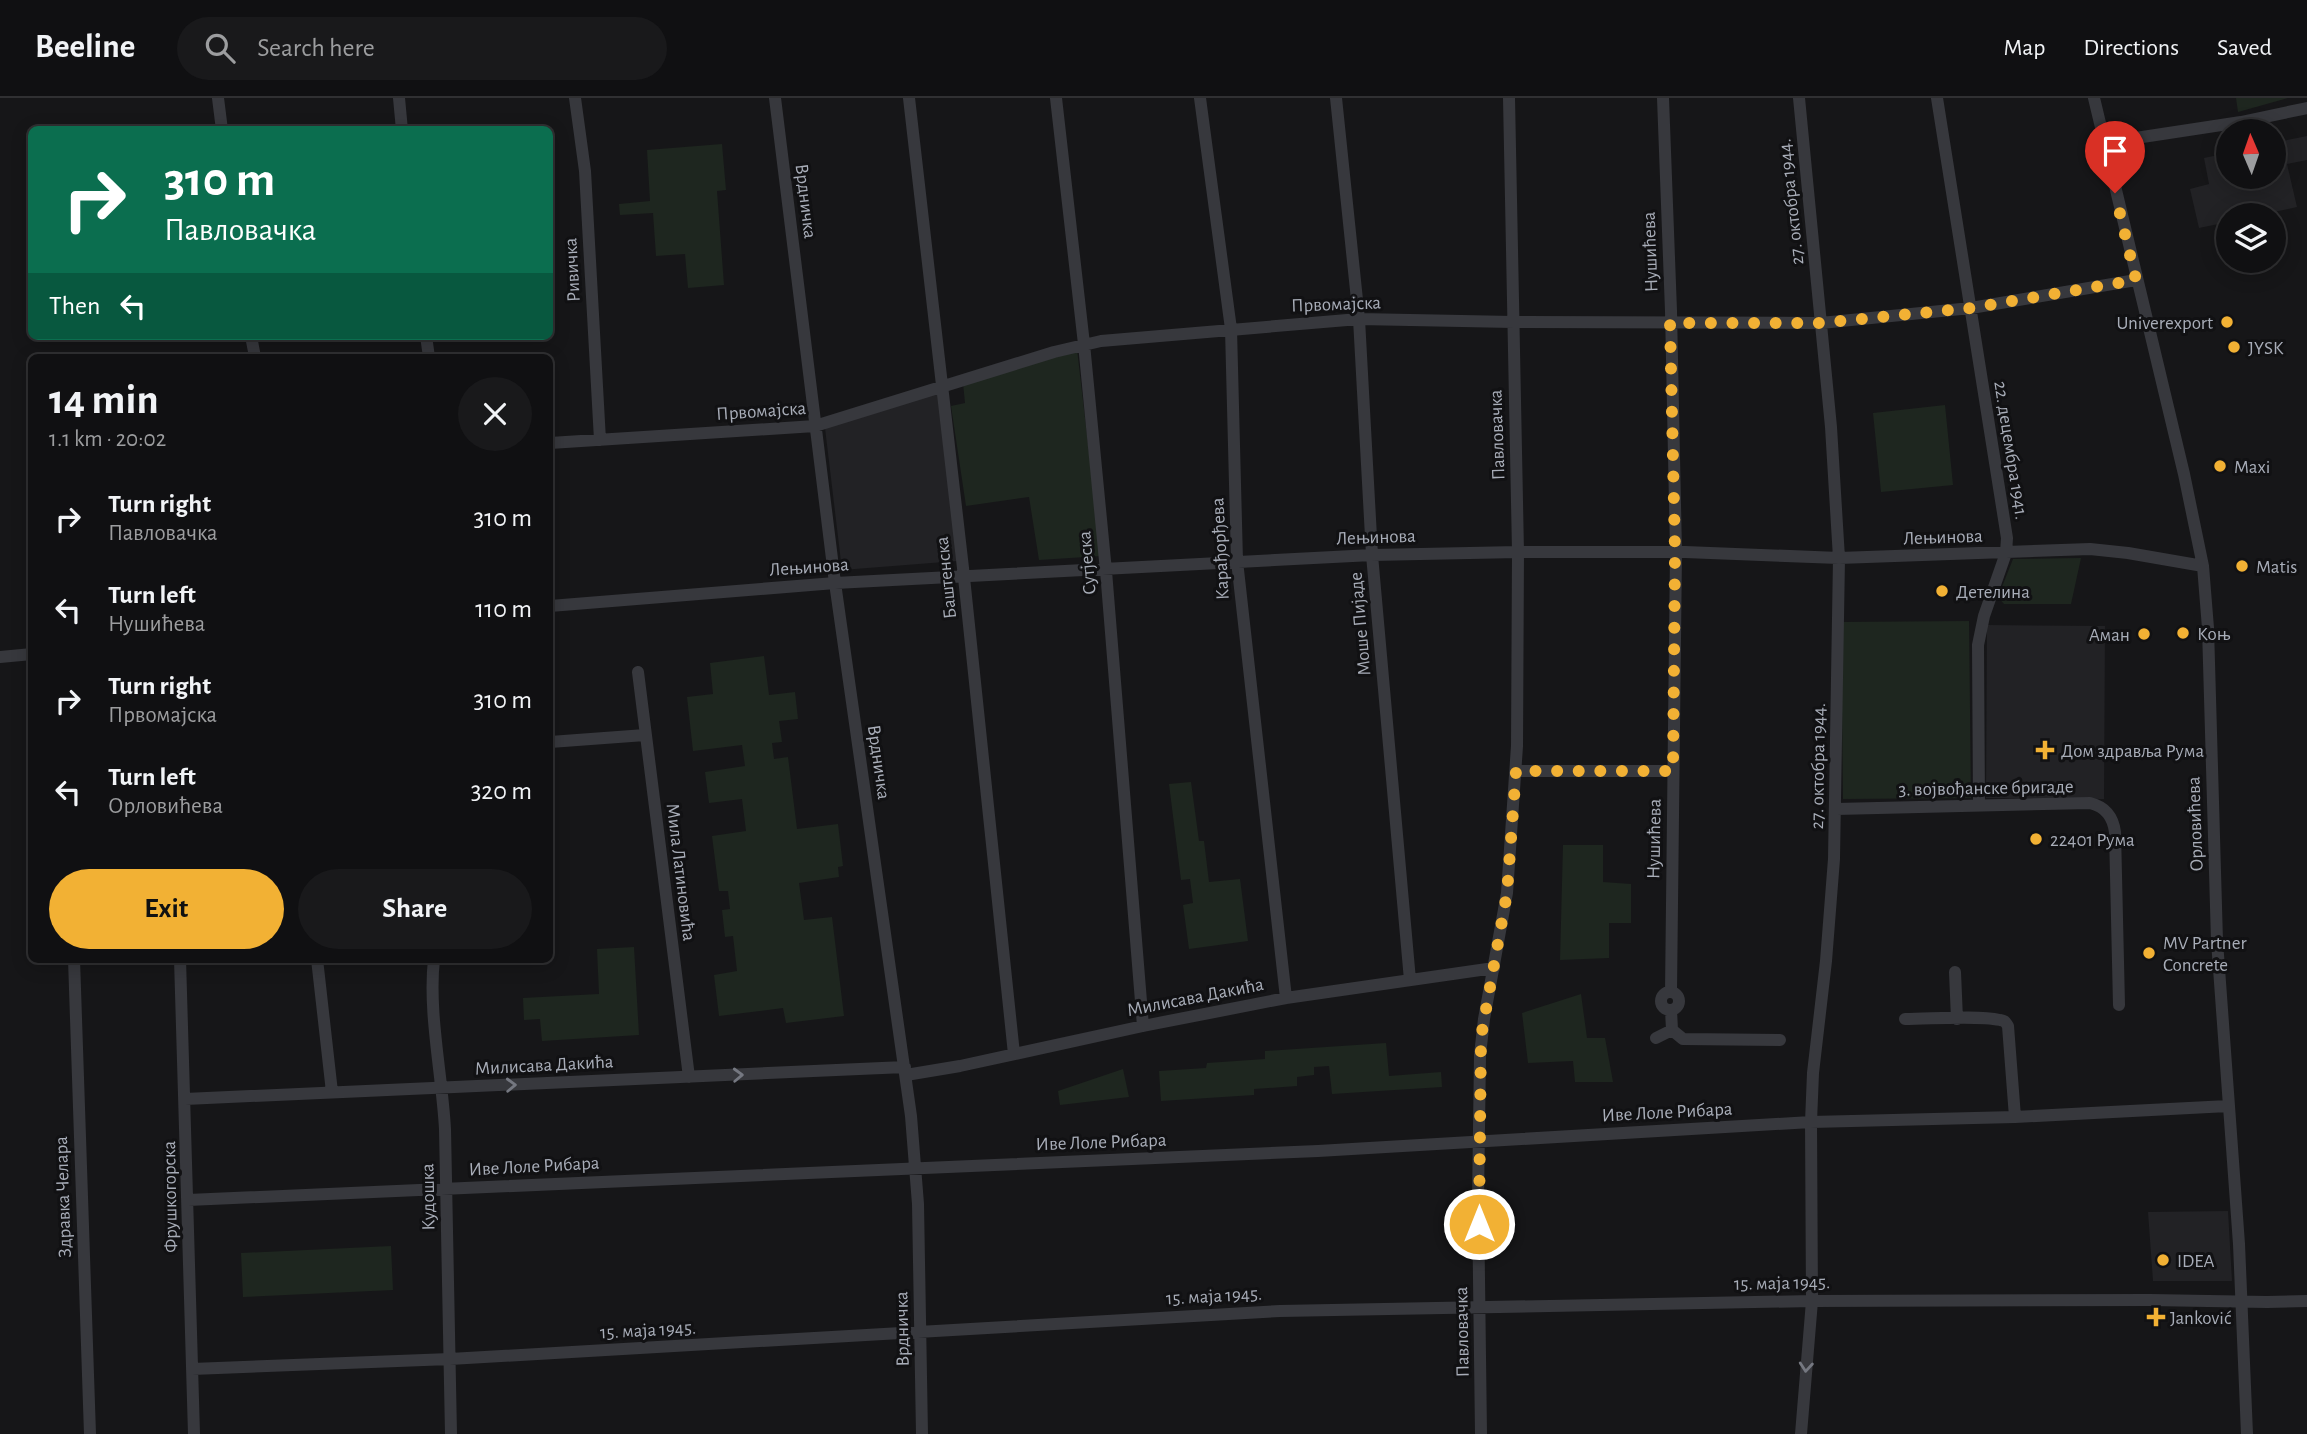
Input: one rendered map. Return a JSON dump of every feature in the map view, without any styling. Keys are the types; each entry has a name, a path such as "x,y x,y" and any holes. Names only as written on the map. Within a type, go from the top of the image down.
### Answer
{"street":[{"path":"218,98 222,126"},
{"path":"398,98 402,126"},
{"name":"Ривичка","path":"575,98 585,171 600,440"},
{"name":"Врдничка","path":"775,98 835,583 905,1071 916,1168 922,1434"},
{"name":"Баштенска","path":"909,98 964,578 1014,1054"},
{"name":"Сутјеска","path":"1056,98 1107,570 1143,1026"},
{"name":"Карађорђева","path":"1200,98 1231,329 1237,561 1286,998"},
{"name":"Моше Пијаде","path":"1336,98 1359,319 1372,555 1410,980"},
{"name":"Павловачка","path":"1481,1434 1481,1037 1507,893 1516,771 1518,552 1509,98"},
{"name":"Нушићева","path":"1663,98 1675,552 1671,992 1679,1001 1677,1007 1671,1010 1672,1030"},
{"name":"27. октобра 1944.","path":"1798,98 1831,428 1839,558 1836,809 1831,903 1813,1073 1812,1301 1801,1434"},
{"name":"22. децембра 1941.","path":"1937,98 2006,532 2006,553 1984,616 1978,645 1979,806"},
{"name":"Орловићева","path":"2094,98 2184,474 2203,566 2208,628 2217,941 2239,1244 2247,1434"},
{"path":"2103,143 2241,122 2307,108"},
{"name":"Првомајска","path":"553,443 815,426 942,385 1084,344 1359,319 1821,323 1971,308 2136,280"},
{"name":"Лењинова","path":"553,606 835,583 1372,555 1675,552 1839,558 2090,549 2203,566"},
{"path":"0,657 28,654"},
{"name":"Мила Латиновића","path":"638,671 689,1077"},
{"path":"553,743 645,734"},
{"path":"1516,771 1673,771"},
{"name":"3. војвођанске бригаде","path":"1836,809 2090,803 2101,807 2113,820 2119,1005"},
{"name":"Здравка Челара","path":"74,963 90,1434"},
{"name":"Фрушкогорска","path":"180,963 194,1434"},
{"path":"317,963 332,1092"},
{"name":"Кудошка","path":"434,963 433,999 443,1088 451,1434"},
{"name":"Милисава Дакића","path":"185,1099 689,1077 905,1071 960,1066 1286,998 1494,968"},
{"path":"1955,972 1957,1019"},
{"path":"1905,1018 1996,1020 2006,1023 2015,1117"},
{"path":"1656,1038 1672,1030 1684,1039 1780,1040"},
{"name":"Иве Лоле Рибара","path":"188,1200 1318,1151 1811,1122 2015,1117 2228,1106"},
{"name":"15. маја 1945.","path":"192,1369 450,1359 1280,1311 1812,1301 2307,1301"}],"shaded area":[{"path":"2236,98 2288,98 2238,112"},
{"path":"2307,136 2307,160 2287,164 2297,207 2286,209 2286,203 2216,203 2216,224 2199,228 2190,189 2209,184 2204,158 2216,156 2216,189 2286,189 2286,140"},
{"path":"722,144 726,190 717,191 724,285 688,288 685,254 656,256 653,213 620,215 619,204 650,201 647,150"},
{"path":"1077,349 1101,556 1039,560 1029,497 966,506 951,406 965,403 963,383"},
{"path":"941,390 957,561 842,570 825,428"},
{"path":"1945,405 1953,485 1881,492 1873,413"},
{"path":"2081,558 2071,604 2004,604 1998,597 2013,559"},
{"path":"1969,621 1971,798 1843,799 1841,622"},
{"name":"Дом здравља Рума","path":"1987,625 2105,626 2104,799 1986,798"},
{"path":"764,656 769,695 795,692 798,719 779,721 782,742 772,743 774,759 788,757 797,829 838,824 843,866 838,867 839,877 799,883 804,920 832,917 844,1016 786,1023 783,1008 719,1016 714,975 737,971 733,936 725,937 722,910 730,909 728,891 719,891 712,836 746,831 742,799 709,803 705,772 745,766 742,745 693,751 687,697 713,694 710,663"},
{"path":"1191,782 1199,841 1204,841 1209,882 1240,879 1248,941 1189,949 1183,905 1193,903 1190,879 1181,880 1169,784"},
{"path":"1563,845 1603,845 1603,882 1631,884 1631,923 1609,923 1609,958 1560,960"},
{"path":"634,947 639,1035 542,1041 540,1019 524,1020 523,998 599,994 597,949"},
{"path":"1581,994 1587,1038 1605,1038 1613,1082 1575,1082 1573,1061 1528,1063 1522,1013"},
{"path":"1386,1043 1389,1076 1441,1072 1442,1087 1332,1094 1329,1066 1314,1067 1314,1075 1297,1077 1297,1086 1254,1089 1254,1095 1161,1101 1159,1071 1206,1068 1207,1063 1265,1059 1265,1051"},
{"path":"1123,1069 1129,1097 1060,1105 1058,1091"},
{"path":"2228,1211 2232,1281 2153,1281 2148,1212"},
{"path":"391,1246 393,1290 243,1297 241,1253"}],"place":[{"name":"Univerexport","path":"2227,322"},
{"name":"JYSK","path":"2234,347"},
{"name":"Maxi","path":"2220,466"},
{"name":"Matis","path":"2242,566"},
{"name":"Детелина","path":"1942,591"},
{"name":"Коњ","path":"2183,633"},
{"name":"Аман","path":"2144,634"},
{"name":"Дом здравља Рума","path":"2045,750"},
{"name":"22401 Рума","path":"2036,839"},
{"name":"MV Partner Concrete","path":"2149,953"},
{"name":"IDEA","path":"2163,1260"},
{"name":"Janković","path":"2156,1317"}],"route":[{"path":"1479,1224 1481,1037 1503,924 1516,771 1673,771 1675,552 1670,323 1821,323 1971,308 2136,280 2115,193"}]}
